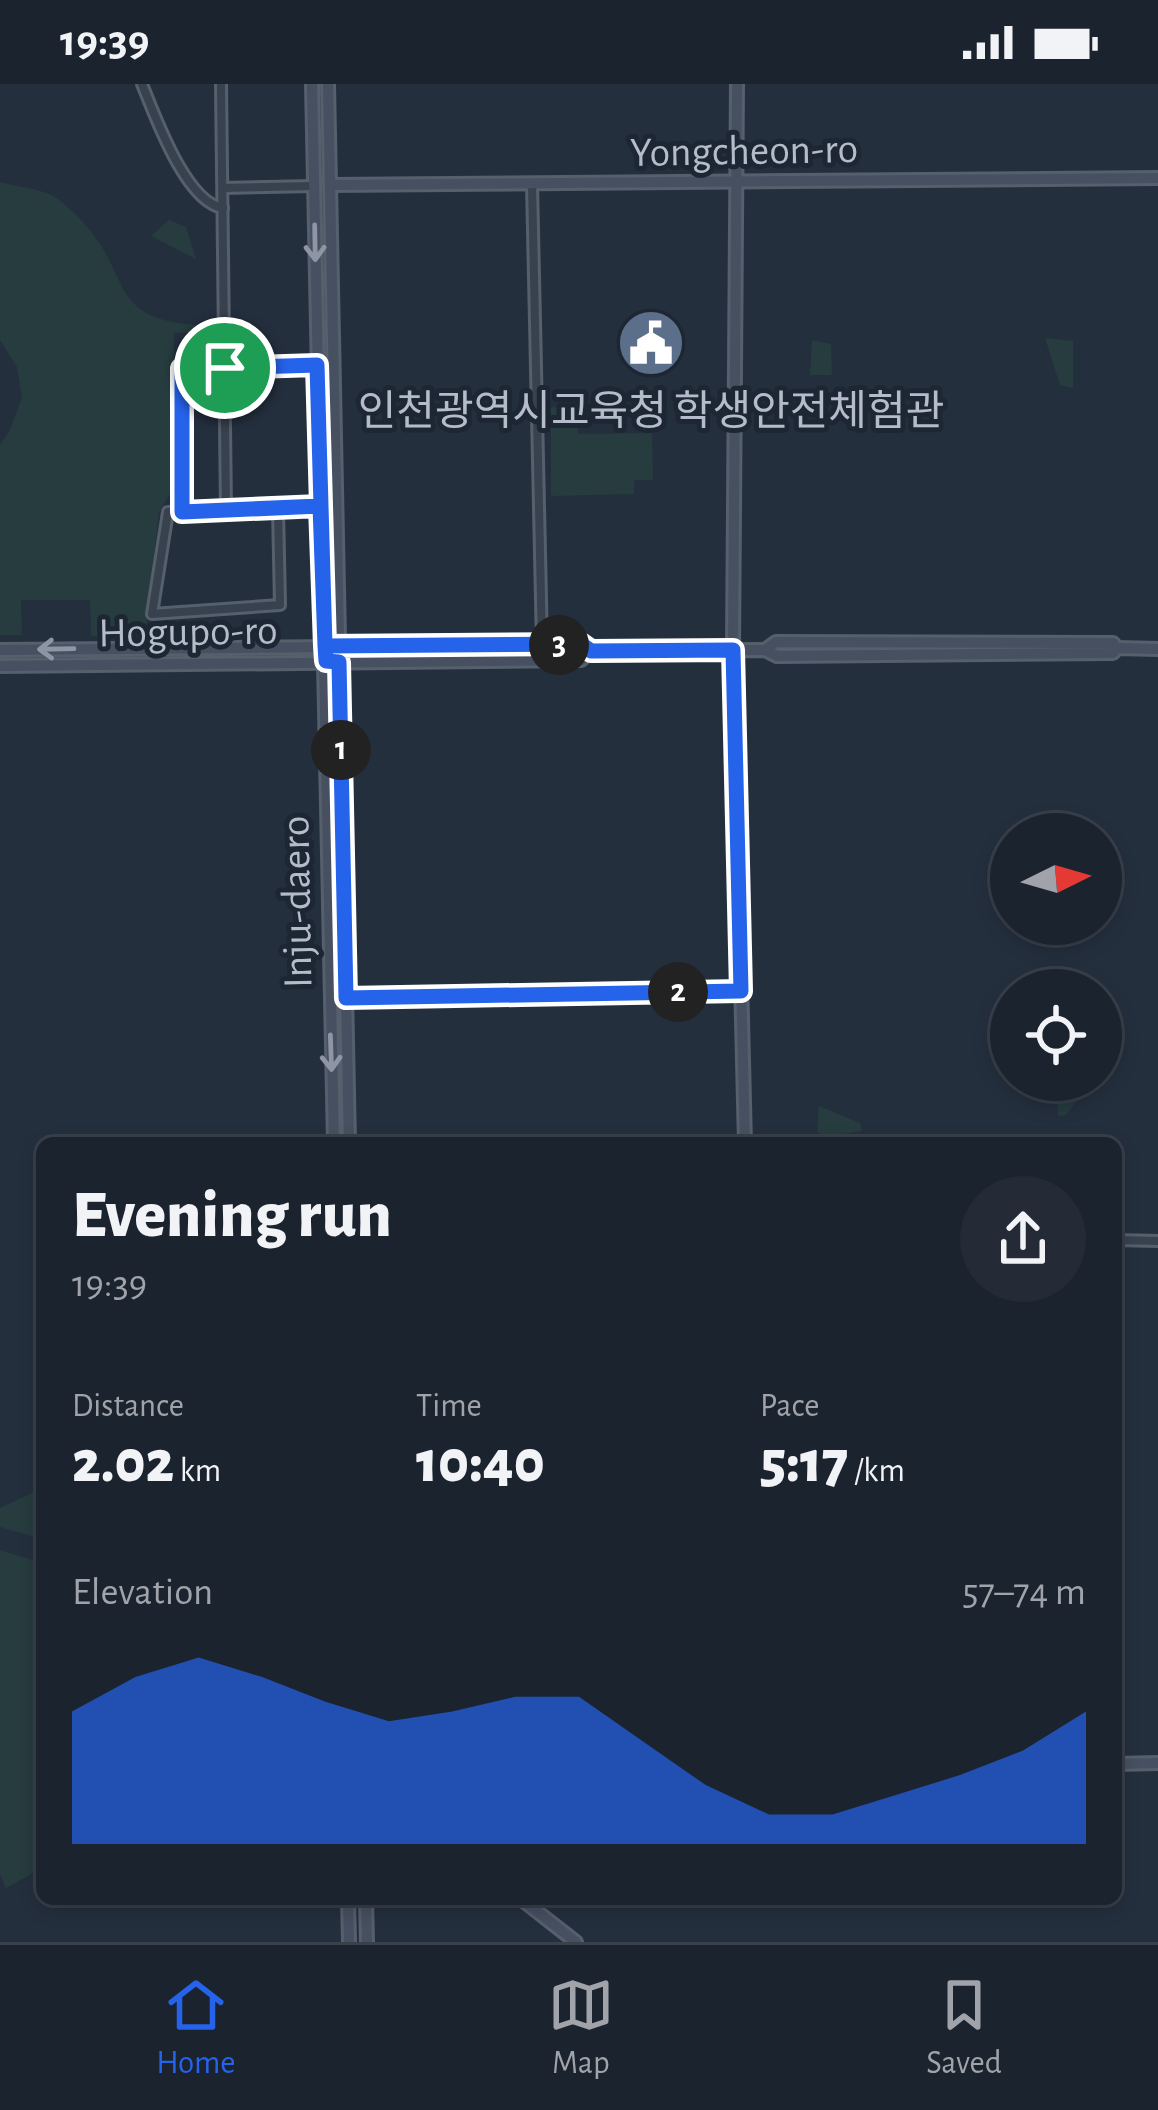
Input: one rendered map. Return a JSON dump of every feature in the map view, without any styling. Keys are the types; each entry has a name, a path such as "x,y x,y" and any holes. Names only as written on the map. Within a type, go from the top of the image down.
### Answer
{"main road":[{"name":"Inju-daero","path":"312,84 320,506 332,646"},
{"name":"Inju-daero","path":"328,84 334,1137"},
{"path":"737,84 733,650 745,1137"},
{"name":"Yongcheon-ro","path":"331,185 1158,178"},
{"name":"Hogupo-ro","path":"0,650 581,644 591,651 929,656 1158,649"},
{"name":"Hogupo-ro","path":"0,666 581,660 591,651"},
{"name":"Inju-daero","path":"332,661 349,1137"},
{"path":"1122,1764 1158,1763"},
{"path":"348,1905 349,1942"},
{"path":"366,1905 367,1942"},
{"path":"529,1905 576,1942"}],"street":[{"path":"142,84 188,181 206,203 223,208"},
{"path":"221,84 226,510"},
{"path":"532,184 542,645"},
{"path":"223,188 314,186"},
{"path":"182,512 182,369 317,365"},
{"path":"278,509 280,605 152,614 165,516 320,506"},
{"path":"346,998 741,991"},
{"path":"1122,1240 1158,1241"}],"green space":[{"path":"0,182 46,193 67,206 96,238 125,292 152,316 212,326 218,321 218,330 174,333 176,484 159,512 145,636 91,636 90,600 21,600 22,635 0,635 0,445 22,398 17,367 0,340"},
{"path":"169,220 186,227 196,259 151,236"},
{"path":"1045,338 1073,341 1073,388 1060,385"},
{"path":"812,340 831,344 832,375 810,375"},
{"path":"567,406 578,412 578,434 652,433 653,480 634,480 634,494 551,496 551,407"},
{"path":"1057,1101 1076,1101 1066,1115 1058,1116"},
{"path":"819,1106 860,1123 862,1131 827,1137 817,1132"},
{"path":"36,1491 36,1537 0,1527 0,1508"},
{"path":"0,1550 36,1561 36,1871 6,1888 0,1874"}],"place":[{"name":"인천광역시교육청 학생안전체험관","path":"651,343"}],"route":[{"path":"225,368 182,369 182,512 320,506 325,646 326,661 339,662 346,998 741,991 733,650 591,651 581,644 325,646 317,365 225,368"}]}
